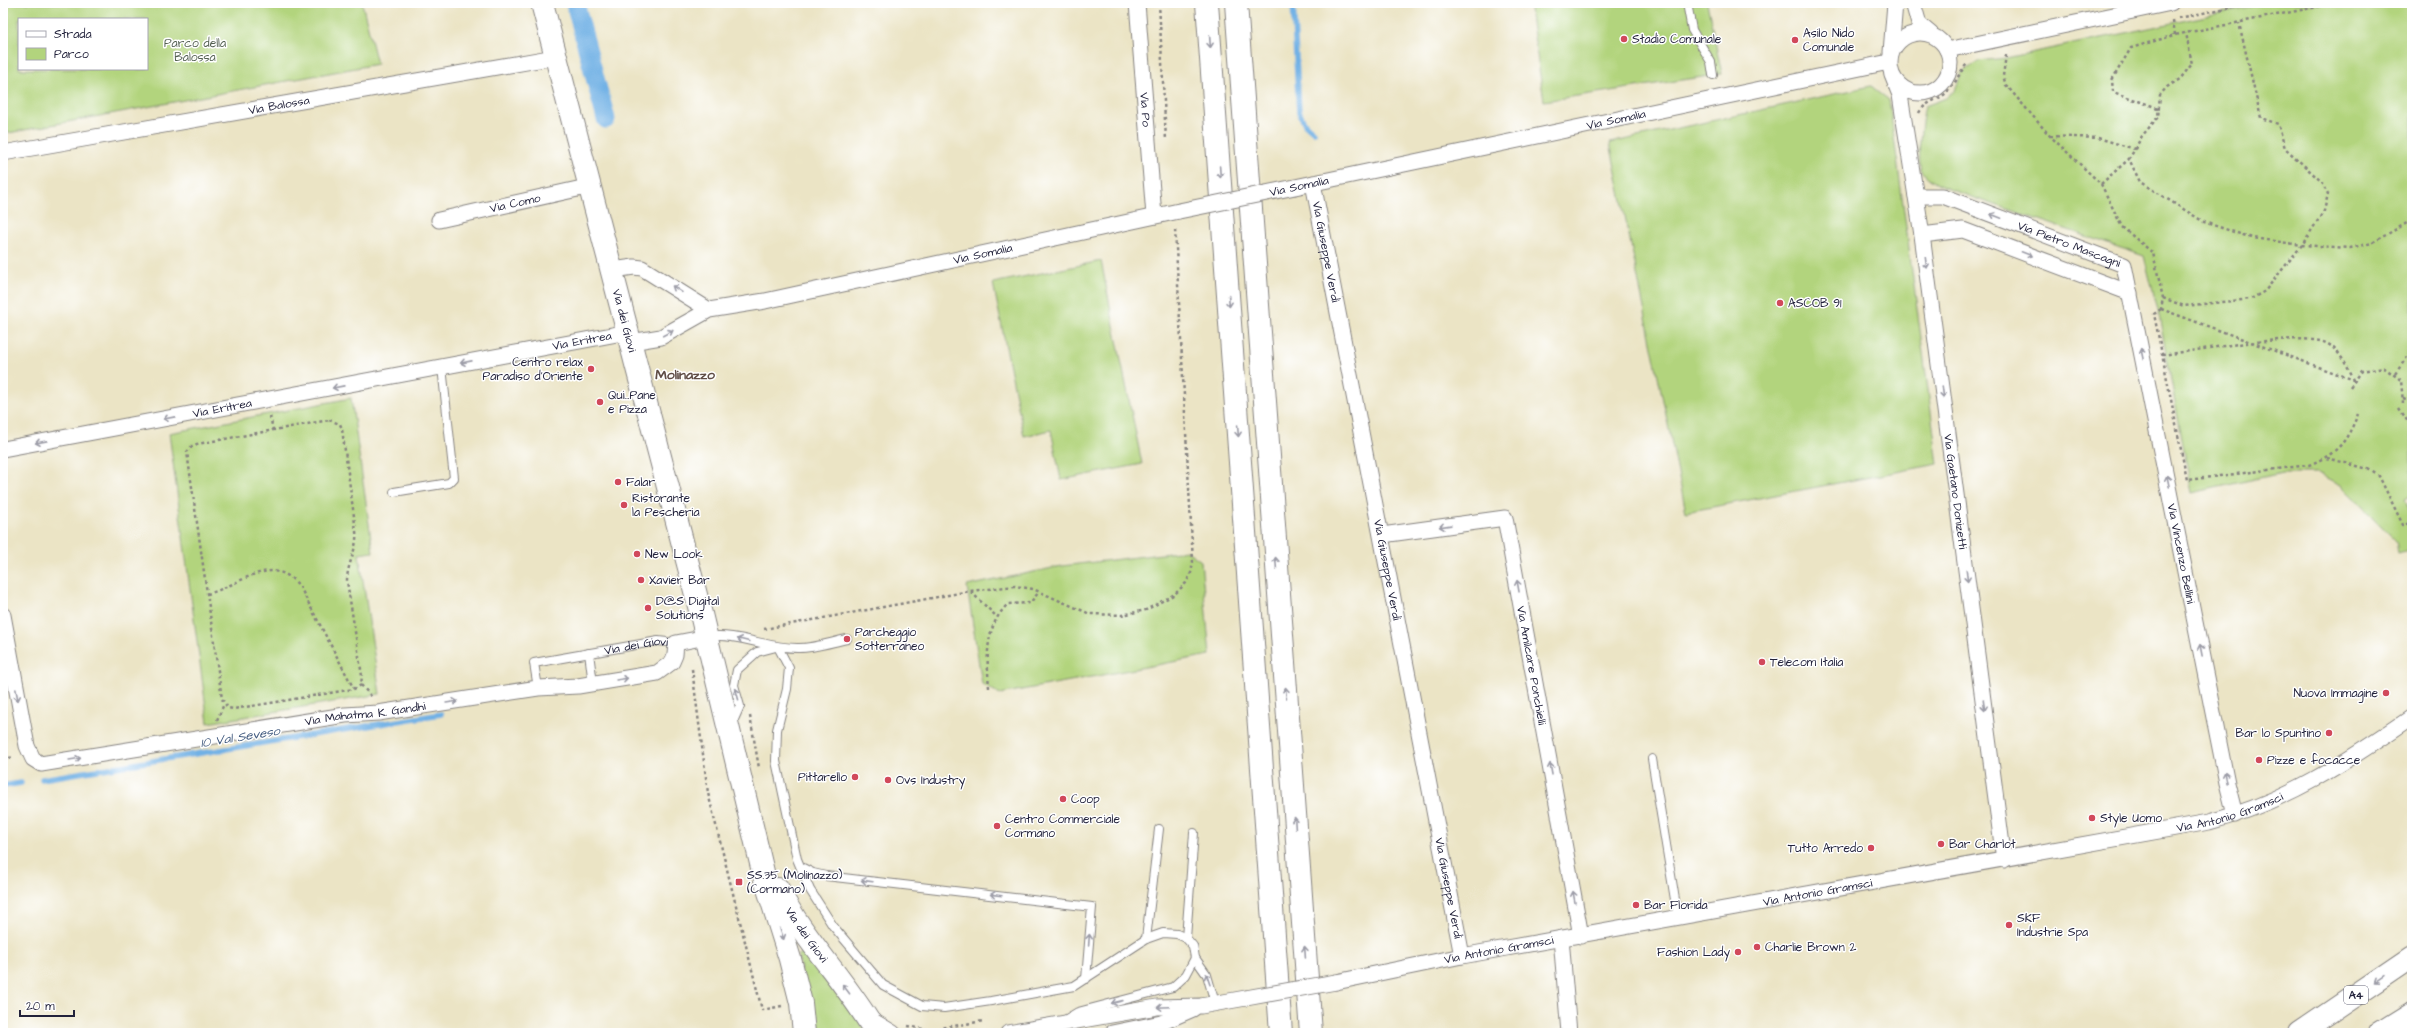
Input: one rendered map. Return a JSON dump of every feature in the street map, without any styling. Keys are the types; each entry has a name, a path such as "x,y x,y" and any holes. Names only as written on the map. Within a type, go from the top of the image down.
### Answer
{"main road":[{"name":"Via dei Giovi","path":"542,3 613,270 707,637 764,876 790,959 800,1003 804,1033"},
{"path":"1207,3 1281,1033"},
{"path":"1236,3 1311,1033"},
{"name":"Via dei Giovi","path":"752,829 786,906 871,1024"},
{"name":"A4","path":"2300,1033 2412,957"},
{"path":"2380,1033 2412,1013"}],"street":[{"name":"Via Po","path":"1137,3 1154,216"},
{"path":"1895,3 1891,63 1898,84 1908,91 1918,93 1931,91"},
{"path":"1906,126 1913,106 1921,96 1941,85 1948,74 1950,62 1947,50 1940,40 1919,24 1913,3"},
{"path":"1947,50 2171,3"},
{"path":"1891,63 1898,41 1907,35 1917,33 1931,34"},
{"name":"Via Balossa","path":"3,153 556,57"},
{"name":"Via Somalia","path":"629,337 661,338 709,310 765,301 1154,216 1891,63"},
{"name":"Via Gaetano Donizetti","path":"1891,63 1900,95 1906,126 1922,235 2004,860"},
{"name":"Via Giuseppe Verdi","path":"1313,183 1462,956"},
{"name":"Via Como","path":"439,220 591,186"},
{"name":"Via Pietro Mascagni","path":"1916,196 1943,196 2124,265 2130,293"},
{"name":"Via Pietro Mascagni","path":"1922,235 1963,230 2130,293"},
{"path":"613,270 634,267 642,268 709,310"},
{"name":"Via Vincenzo Bellini","path":"2130,293 2227,783 2235,815"},
{"name":"Via Eritrea","path":"3,449 442,367 629,337"},
{"name":"Via Amilcare Ponchielli","path":"1382,535 1505,518 1580,936"},
{"name":"Via Mahatma K. Gandhi","path":"3,615 27,746 36,762 41,764 345,715 378,713 538,688 593,684 657,674 665,669 675,649"},
{"name":"Via dei Giovi","path":"675,649 707,637"},
{"name":"Via Antonio Gramsci","path":"1008,1033 1058,1024 1096,1020 1158,1007 1208,1004 1246,998 1336,982 1462,956 2004,860 2235,815 2305,785 2349,760 2412,717"},
{"path":"1561,938 1569,1033"},
{"name":"Via Antonio Gramsci","path":"1112,1033 1161,1023 1208,1004"},
{"path":"871,1024 893,1033"}],"lane":[{"path":"1687,3 1692,30 1711,62 1714,75"},
{"path":"394,492 449,483 454,478 442,367"},
{"path":"707,637 720,635 778,646 800,648 847,639"},
{"name":"Via dei Giovi","path":"538,688 534,663 658,641 675,649"},
{"path":"729,730 740,706 734,685 737,670 757,652 778,646"},
{"path":"778,646 789,668 787,689 777,730 776,761 800,867 810,890 833,926 883,985 922,1006 944,1008 991,1001 1074,986 1146,939 1163,934 1177,934 1186,938 1193,946 1195,958 1207,975 1208,1004"},
{"name":"Via dei Giovi","path":"589,653 593,684"},
{"path":"1652,758 1678,918"},
{"path":"1146,939 1159,829"},
{"path":"1186,938 1194,833"},
{"path":"800,867 813,873 826,876 1092,906 1086,979"},
{"path":"1058,1024 1078,1012 1173,987 1186,975 1195,958"}],"path":[{"path":"1159,3 1166,143"},
{"path":"2165,21 2251,3"},
{"path":"2158,108 2113,92 2112,80 2131,48 2175,35 2337,3"},
{"path":"2173,19 2175,35"},
{"path":"2162,298 2184,306 2251,299 2265,292 2302,245 2324,211 2328,194 2323,183 2285,148 2278,124 2261,118 2239,23"},
{"path":"2101,184 2129,159 2142,136 2158,117 2160,95 2167,86 2180,79 2192,64 2186,33"},
{"path":"1999,56 2014,53"},
{"path":"2006,55 2003,76 2006,85 2050,136 2101,184 2122,227 2152,253 2162,298 2161,309 2154,314 2187,480 2309,465 2326,458 2342,446 2351,432 2358,414"},
{"path":"1906,126 1918,125 1919,113 1924,105 1949,91 1961,69 1973,61"},
{"path":"2050,136 2098,138 2135,149"},
{"path":"2129,159 2140,182 2204,222 2252,238 2302,245 2350,248 2372,243 2412,220"},
{"path":"762,629 970,591 1015,586 1038,592 1090,614 1122,615 1146,610 1181,588 1191,573 1193,562 1175,233"},
{"path":"2161,309 2354,380"},
{"path":"2162,355 2299,338 2327,344 2345,362 2354,380"},
{"path":"2395,374 2412,350"},
{"path":"2350,387 2362,371 2383,366 2401,380 2403,402"},
{"path":"2403,398 2412,401"},
{"path":"2399,408 2412,428"},
{"path":"361,685 354,689 234,709 228,708 222,699 207,594 188,452 192,446 336,421 340,424 342,429 357,538 347,571 347,581 362,676 361,685 374,700"},
{"path":"2326,458 2368,469 2379,476 2403,525 2412,523"},
{"path":"207,594 266,570 281,572 288,575 300,587 354,689"},
{"path":"970,591 998,617"},
{"path":"989,688 987,660 989,642 998,617 1008,604 1030,603 1038,592"},
{"path":"675,649 690,659 708,793 762,1010 800,1003"},
{"path":"3,759 18,756"}],"green space":[{"name":"Parco della Balossa","path":"3,3 362,3 377,64 3,134"},
{"name":"Stadio Comunale","path":"1529,3 1707,3 1722,74 1544,101"},
{"path":"2268,3 2412,3 2412,497 2405,499 2412,518 2412,549 2398,553 2396,541 2341,485 2318,473 2282,473 2192,493 2159,315 2144,256 1943,187 1928,177 1921,169 1921,128 1925,106 1946,98 1955,90 1962,72 1978,61 2006,58"},
{"name":"ASCOB 91","path":"1871,86 1889,100 1938,464 1686,512 1610,143"},
{"path":"1101,261 1142,464 1061,480 1051,430 1024,436 993,283"},
{"path":"351,398 373,552 359,554 380,694 208,723 169,433"},
{"path":"1187,551 1201,561 1210,655 1000,694 982,684 967,586 1062,566"},
{"path":"803,952 810,956 867,1032 813,1033 798,956"}],"waterway":[{"path":"575,3 606,119"},
{"path":"1293,3 1299,112 1305,124 1314,132"},
{"name":"10 Val Seveso","path":"42,779 441,714"},
{"name":"10 Val Seveso","path":"3,786 21,783"}],"place":[{"name":"Stadio Comunale","path":"1624,39"},
{"name":"Asilo Nido Comunale","path":"1795,40"},
{"name":"ASCOB 91","path":"1780,303"},
{"name":"Centro relax Paradiso d'Oriente","path":"591,369"},
{"name":"Qui...Pane e Pizza","path":"600,402"},
{"name":"Falar","path":"618,482"},
{"name":"Ristorante la Pescheria","path":"624,505"},
{"name":"New Look","path":"637,554"},
{"name":"Xavier Bar","path":"641,580"},
{"name":"D@S Digital Solutions","path":"648,608"},
{"name":"Parcheggio Sotterraneo","path":"847,639"},
{"name":"Telecom Italia","path":"1762,662"},
{"name":"Nuova Immagine","path":"2386,693"},
{"name":"Bar lo Spuntino","path":"2329,733"},
{"name":"Pizze e focacce","path":"2259,760"},
{"name":"Pittarello","path":"855,777"},
{"name":"Ovs Industry","path":"888,780"},
{"name":"Coop","path":"1063,799"},
{"name":"Style Uomo","path":"2092,818"},
{"name":"Centro Commerciale Cormano","path":"997,826"},
{"name":"Bar Charlot","path":"1941,844"},
{"name":"Tutto Arredo","path":"1871,848"},
{"name":"SS.35 (Molinazzo) (Cormano)","path":"739,882"},
{"name":"Bar Florida","path":"1636,905"},
{"name":"SKF Industrie Spa","path":"2009,925"},
{"name":"Charlie Brown 2","path":"1757,947"},
{"name":"Fashion Lady","path":"1738,952"}],"district":[{"name":"Molinazzo","path":"685,374"}]}
